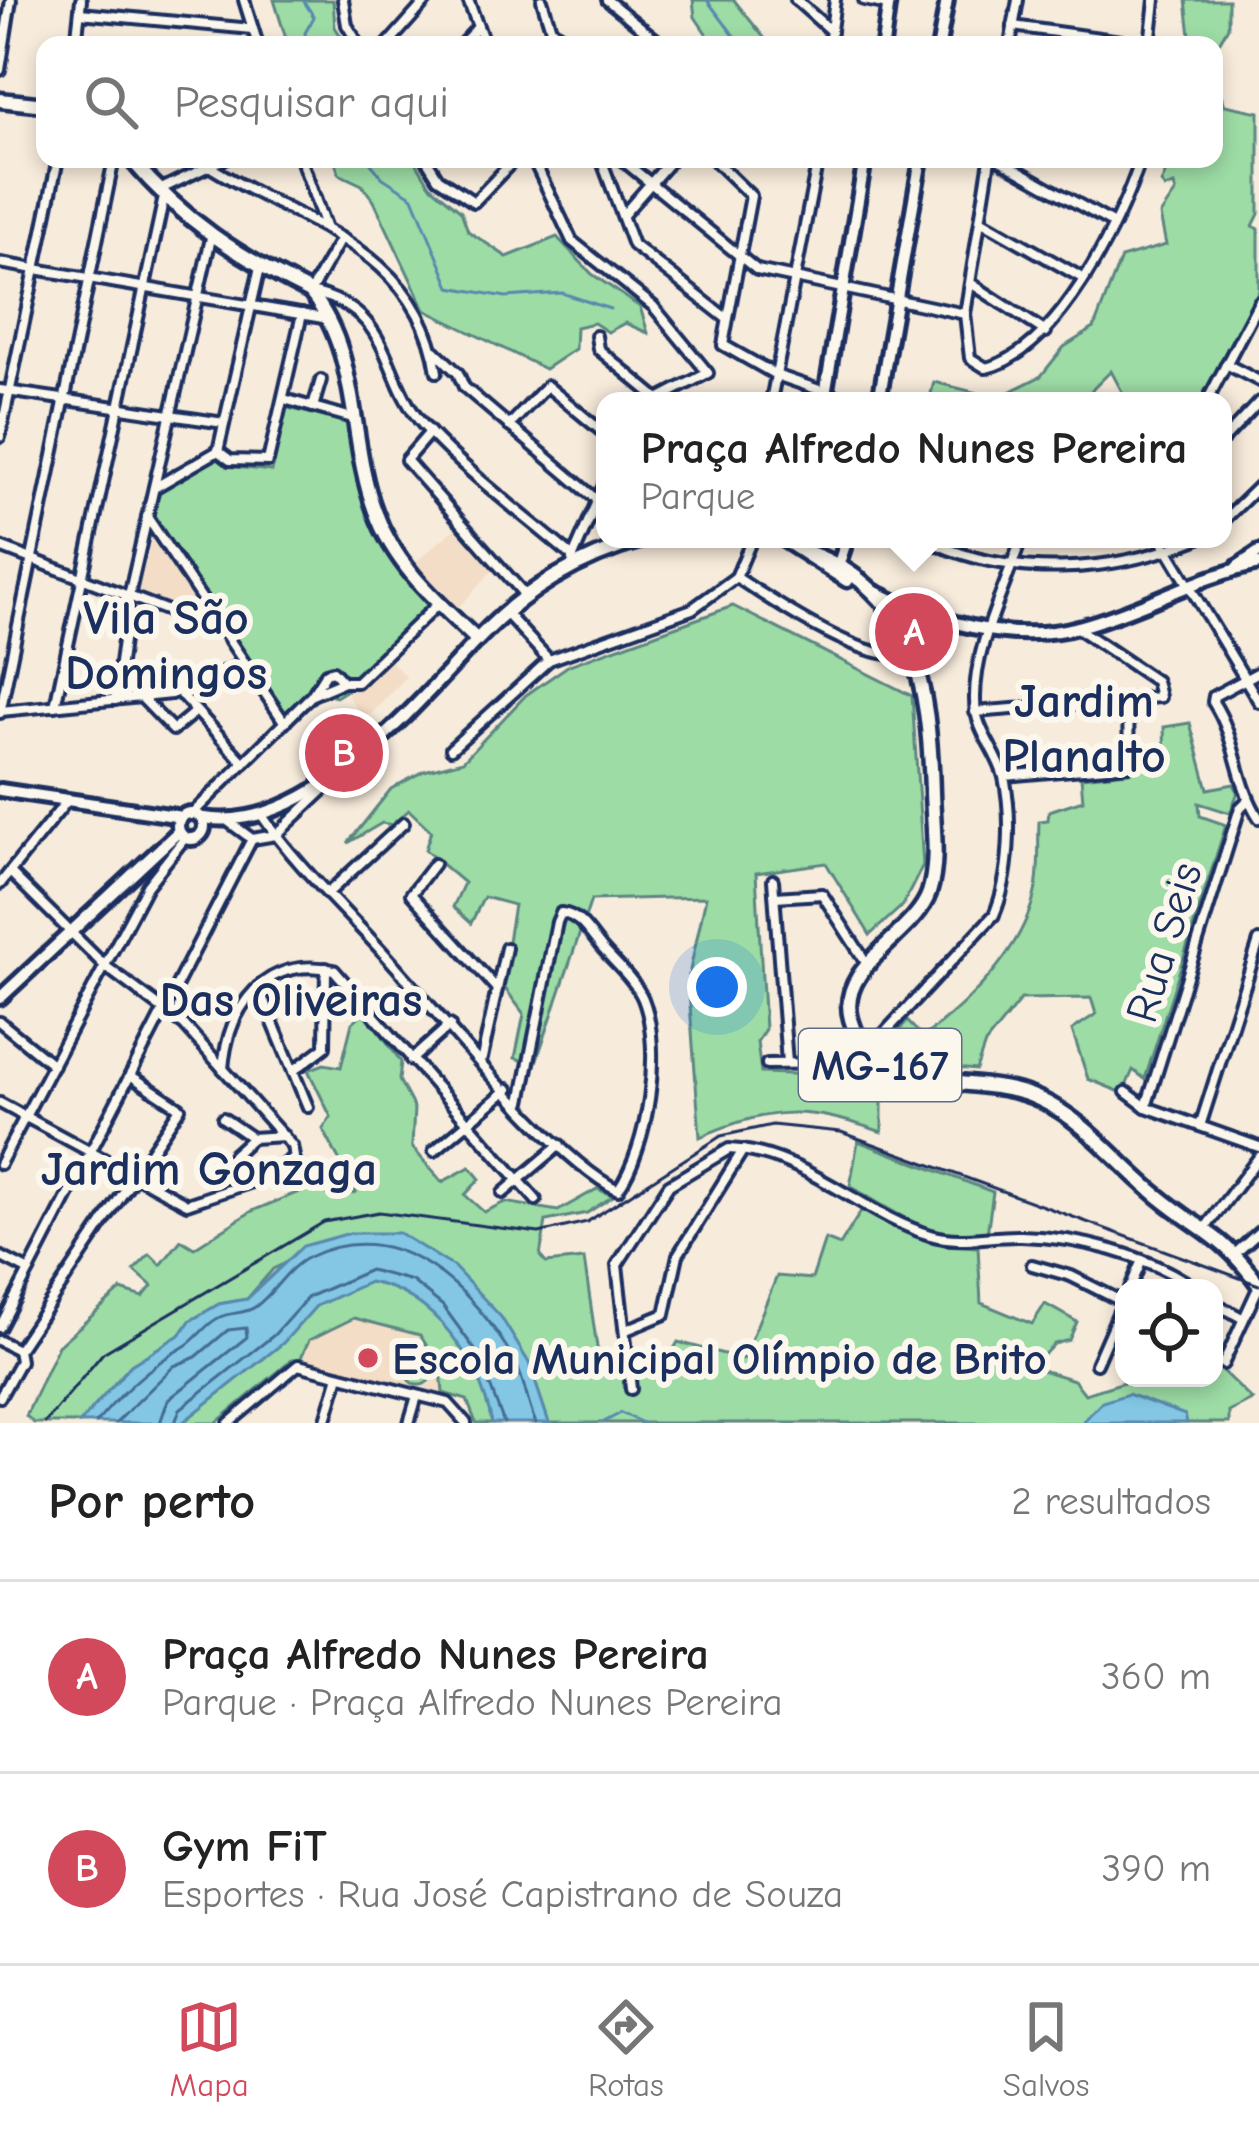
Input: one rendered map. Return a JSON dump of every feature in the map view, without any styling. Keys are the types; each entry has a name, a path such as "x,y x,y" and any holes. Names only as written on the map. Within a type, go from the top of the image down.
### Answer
{"main road":[{"path":"0,100 36,104"},
{"path":"139,168 211,238 310,292 329,319 381,526 397,555 438,604 477,640 504,610 571,562 616,548"},
{"name":"MG-167","path":"801,548 869,593 909,643"},
{"name":"MG-167","path":"836,572 869,584 909,643 928,727 933,874 920,911 868,965 849,999 850,1017 866,1053 904,1075 995,1086 1046,1102 1101,1141 1158,1196 1237,1252 1259,1286"},
{"path":"909,643 934,615"}],"street":[{"path":"0,70 11,0"},
{"path":"77,36 81,0"},
{"path":"244,0 255,36"},
{"path":"394,36 427,0"},
{"path":"468,0 482,36"},
{"path":"542,0 553,36"},
{"path":"607,0 652,36"},
{"path":"796,0 831,31"},
{"path":"831,36 835,0"},
{"path":"864,0 889,2 884,36"},
{"path":"940,36 946,0"},
{"path":"1011,36 1018,0"},
{"path":"1151,36 1155,0"},
{"path":"345,2 356,36"},
{"path":"80,13 252,29"},
{"path":"1013,26 1085,36"},
{"path":"470,36 478,27"},
{"path":"550,28 561,36"},
{"path":"0,437 5,391 56,168"},
{"path":"112,168 0,712 179,692 244,663"},
{"path":"55,706 161,194 206,168"},
{"path":"213,168 326,229 391,272 434,350 458,373 464,387 596,499"},
{"path":"304,168 326,229"},
{"path":"433,168 438,178 474,202 506,168"},
{"path":"537,168 572,241 653,306 708,373 671,392"},
{"path":"604,168 633,245 726,318"},
{"path":"633,168 737,256 766,274 965,314"},
{"path":"622,215 665,168"},
{"path":"722,168 750,192 723,345 812,392"},
{"path":"773,392 816,168"},
{"path":"826,392 865,168"},
{"path":"881,392 920,168"},
{"path":"992,168 965,314 970,358 986,368 1006,363 1046,332 1084,278 1135,168"},
{"path":"1011,168 1112,223"},
{"path":"982,221 1084,278"},
{"path":"115,700 129,596 211,238"},
{"path":"341,238 310,292 350,308 380,335 415,416 430,432 571,562 596,502"},
{"path":"0,262 329,319"},
{"path":"154,488 218,451 260,267"},
{"path":"972,284 1046,332"},
{"path":"1212,392 1259,302"},
{"path":"218,451 230,460 264,464 268,459 302,314"},
{"path":"596,336 598,349 647,392"},
{"path":"434,350 437,372"},
{"path":"1226,364 1259,380"},
{"path":"313,407 321,380"},
{"path":"509,426 547,386 596,427"},
{"path":"5,391 224,423"},
{"path":"284,399 356,419"},
{"path":"1232,429 1259,402"},
{"path":"430,432 406,460 524,594"},
{"path":"1232,512 1259,486"},
{"path":"147,517 285,723"},
{"path":"0,548 223,632"},
{"path":"451,749 550,660 679,615 712,598 736,577 748,548"},
{"path":"844,548 836,572 880,595 989,632 1077,628 1233,569 1259,552"},
{"path":"944,548 1012,568 1061,568 1175,548"},
{"path":"767,1064 845,1063 866,1053 994,916 1003,895 1007,841 1004,776 975,712 976,681 1018,548"},
{"path":"1166,548 1259,702"},
{"path":"1233,569 1259,564"},
{"path":"736,577 825,632 889,655 904,656 909,643"},
{"name":"MG-167","path":"869,584 934,615"},
{"path":"0,1164 147,886 188,826 312,695 343,682 356,682 438,604"},
{"path":"504,610 550,660"},
{"path":"975,712 1160,697 1160,686 1077,628"},
{"path":"229,822 252,838 276,836 477,640"},
{"path":"1259,672 1213,702 1226,721 1248,800 1259,818"},
{"path":"179,692 244,763"},
{"path":"142,697 173,730 196,711"},
{"path":"1004,776 1126,766 1131,759 1128,701"},
{"path":"0,998 132,869 188,826 261,814 324,787"},
{"path":"0,790 164,813 188,826"},
{"path":"0,884 68,800"},
{"name":"Rua Seis","path":"1146,1107 1240,808 1248,800"},
{"path":"261,814 276,836 583,1170 618,1190 638,1149 648,1107 646,1010 638,989 568,912 556,922 521,1102"},
{"path":"328,892 404,823"},
{"path":"0,1327 252,838"},
{"path":"434,864 411,894 497,988"},
{"path":"132,869 147,886"},
{"path":"0,1103 192,1204 264,1178 294,1157 284,1136 164,1010 105,966 10,872"},
{"path":"773,880 787,1063"},
{"path":"775,897 822,894 868,965"},
{"path":"1200,1126 1255,970 1259,941"},
{"path":"482,1060 506,948"},
{"path":"223,1070 236,1009 258,987 295,970 326,968 339,974 536,1200"},
{"path":"293,1071 323,1052 326,968"},
{"path":"258,987 308,1107"},
{"path":"0,1022 53,1065"},
{"path":"411,1060 450,1024"},
{"path":"0,1397 20,1361 18,1350 180,1108 130,1075"},
{"path":"434,1151 508,1088"},
{"path":"1126,1092 1146,1107 1259,1147"},
{"path":"223,1118 252,1138 284,1136"},
{"path":"233,1155 252,1138"},
{"path":"503,1193 560,1145"},
{"path":"626,1330 665,1314 678,1255 743,1150"},
{"path":"631,1389 616,1265 681,1175 711,1156 743,1150 843,1189 926,1233 962,1239 1042,1237 1142,1261 1177,1279"},
{"path":"1206,1228 1259,1157"},
{"path":"1237,1252 1257,1237"},
{"path":"0,1256 28,1271"},
{"path":"1134,1279 1142,1261"},
{"path":"1032,1265 1071,1276 1115,1297"},
{"path":"1223,1362 1259,1286"},
{"path":"1223,1307 1244,1316 1259,1312"},
{"path":"1096,1364 1115,1321"},
{"path":"0,1341 18,1350"},
{"path":"236,1420 298,1365 457,1407 466,1423"},
{"path":"325,1423 338,1376"},
{"path":"409,1423 417,1396"}],"shaded area":[{"path":"457,527 495,568 456,610 413,564"},
{"path":"153,534 209,617 207,620 137,594"},
{"path":"388,658 406,677 371,714 361,714 347,695"},
{"name":"Escola Municipal Olímpio de Brito","path":"348,1318 420,1335 441,1369 443,1393 299,1362 309,1340"}],"green space":[{"path":"274,0 333,0 335,27 341,36 285,36"},
{"path":"693,0 734,0 763,36 708,36 695,17"},
{"path":"1186,0 1228,0 1228,27 1223,36 1190,36"},
{"path":"1223,100 1225,105 1259,112 1259,214 1253,226 1259,229 1259,291 1209,392 1122,392 1111,371 1092,392 1009,392 1041,376 1064,347 1094,328 1121,258 1166,245 1160,215 1176,192 1174,185 1165,188 1161,183 1168,168 1223,168"},
{"path":"337,168 420,168 430,185 461,211 468,231 507,257 557,237 592,274 640,307 648,333 625,323 608,332 594,323 576,327 575,349 545,369 425,310 374,201 362,185 339,174"},
{"path":"934,382 973,392 931,392"},
{"path":"284,407 350,423 382,544 432,603 352,687 336,697 309,690 283,714 152,515 159,491 219,457 227,466 272,471"},
{"path":"733,606 912,696 923,865 903,905 870,935 826,863 756,873 765,1029 757,1042 761,1073 882,1077 882,1132 833,1118 791,1113 748,1119 700,1137 688,979 706,897 591,900 535,1065 515,1058 524,1014 501,983 514,905 484,897 471,923 453,907 464,883 425,850 431,831 409,810 392,825 382,823 348,843 391,789 424,771 463,761 526,695 569,665"},
{"path":"1190,723 1208,789 1234,784 1238,792 1230,813 1199,803 1200,816 1226,825 1145,1079 1133,1070 1123,1093 1088,1079 1072,1030 1096,1014 1091,998 1021,999 985,1044 976,1070 904,1063 883,1051 907,1021 923,1037 941,1023 1008,952 1036,888 1039,821 1048,820 1049,811 1083,800 1081,777 1137,771 1137,762 1165,761 1164,727"},
{"path":"365,1011 401,1062 399,1080 414,1108 412,1147 442,1182 470,1167 480,1179 465,1195 484,1212 505,1202 558,1211 597,1189 613,1196 587,1213 546,1221 540,1256 546,1263 584,1259 598,1354 621,1350 636,1371 660,1372 678,1342 743,1359 777,1276 812,1279 825,1239 840,1245 863,1208 944,1245 978,1247 981,1303 1032,1324 1045,1304 1077,1322 1069,1340 1054,1344 1032,1367 1074,1380 1085,1394 1115,1385 1223,1387 1223,1372 1252,1400 1229,1412 1229,1423 549,1423 529,1363 350,1233 273,1269 247,1299 219,1304 190,1321 181,1334 131,1365 80,1423 34,1423 26,1416 58,1346 121,1290 143,1297 152,1286 134,1270 150,1254 161,1265 181,1240 194,1248 252,1211 321,1183 330,1199 356,1192 323,1129 331,1117 308,1070 324,1064 341,1067 352,1023"},
{"path":"858,1141 993,1192 987,1234 930,1228 850,1186"},
{"path":"369,1282 414,1300 450,1333 477,1376 492,1423 476,1423 467,1400 443,1393 441,1369 420,1335 354,1318 309,1340 299,1362 292,1360 216,1423 182,1423 283,1343 316,1306"},
{"path":"419,1359 432,1372 419,1385 406,1372"}],"water":[{"path":"350,1233 399,1233 454,1267 501,1317 529,1363 549,1423 492,1423 477,1376 450,1333 414,1300 369,1282 316,1306 283,1343 182,1423 80,1423 131,1365 181,1334 190,1321 219,1304 247,1299 303,1246"},
{"path":"1128,1394 1185,1415 1187,1423 1082,1423 1102,1402"}],"waterway":[{"path":"303,0 314,17 306,36"},
{"path":"707,0 734,36"},
{"path":"375,168 413,197 450,287 506,297 562,293 610,309"},
{"path":"602,1423 621,1413 643,1423"}],"railway":[{"path":"45,1423 103,1353 324,1222 379,1212 539,1233 587,1222 721,1136 772,1125 841,1132 1259,1285"}],"place":[{"name":"Praça Alfredo Nunes Pereira","path":"914,632"},
{"name":"Gym FiT","path":"344,753"},
{"name":"Escola Municipal Olímpio de Brito","path":"368,1358"}],"district":[{"name":"Vila São Domingos","path":"166,644"},
{"name":"Jardim Planalto","path":"1084,728"},
{"name":"Das Oliveiras","path":"291,999"},
{"name":"Jardim Gonzaga","path":"209,1168"}]}
